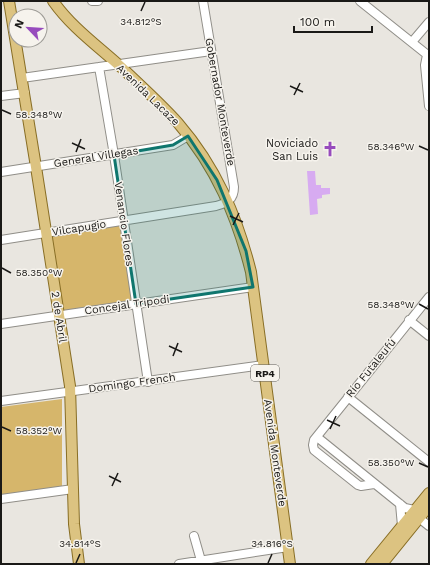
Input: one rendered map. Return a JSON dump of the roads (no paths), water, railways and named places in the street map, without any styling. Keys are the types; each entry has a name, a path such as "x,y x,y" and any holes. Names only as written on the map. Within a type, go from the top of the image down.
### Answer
{"main road":[{"name":"2 de Abril","path":"9,1 25,93 71,391 74,529 79,564"},
{"name":"Avenida Lacaze","path":"53,1 75,27 165,109 188,136 210,168 228,202"},
{"name":"Avenida Monteverde","path":"228,202 246,251 253,287 290,564"},
{"path":"371,564 382,560 417,514 429,494"},
{"path":"382,560 402,526 429,506"}],"street":[{"name":"Gobernador Monteverde","path":"203,1 234,188 234,194 228,202"},
{"path":"360,1 428,55 425,65 429,106"},
{"path":"412,42 429,22"},
{"path":"22,78 211,51"},
{"name":"Venancio Flores","path":"99,67 114,155 148,382"},
{"path":"1,96 25,93"},
{"name":"General Villegas","path":"1,172 173,145 188,136"},
{"name":"Vilcapugio","path":"1,240 216,206 228,202"},
{"name":"Concejal Tripodi","path":"1,324 253,287"},
{"name":"Río Futaleufú","path":"315,439 429,297"},
{"path":"409,320 429,336"},
{"name":"Domingo French","path":"1,401 263,365"},
{"path":"348,397 429,462"},
{"path":"374,484 358,485 314,450 313,445 315,439 374,484 405,508 417,514 429,526"},
{"path":"1,499 73,489"},
{"path":"400,504 402,526"},
{"path":"194,536 201,562"},
{"path":"179,564 201,562 288,547"}],"place":[{"name":"Noviciado San Luis","path":"330,149"}]}
